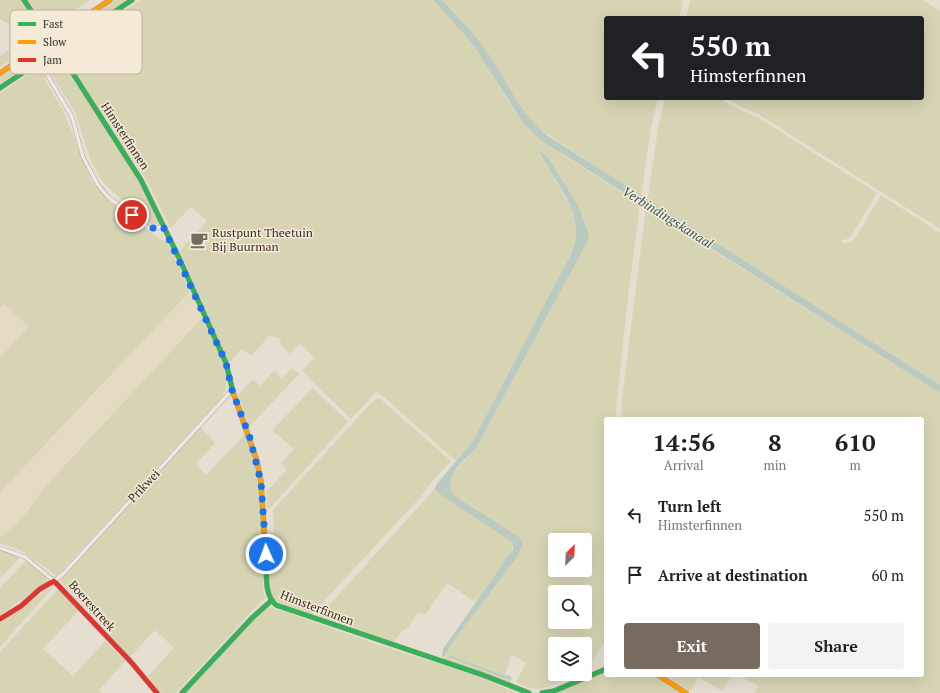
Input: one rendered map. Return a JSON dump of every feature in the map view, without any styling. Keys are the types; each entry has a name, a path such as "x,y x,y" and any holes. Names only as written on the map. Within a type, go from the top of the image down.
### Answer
{"main road":[{"path":"24,0 31,10"},
{"path":"95,10 110,0"},
{"path":"117,10 132,0"},
{"path":"0,73 10,66"},
{"path":"0,88 21,74"},
{"name":"Himsterfinnen","path":"73,74 141,180 226,363 232,390 250,438 261,482 265,527 266,590 271,601 276,605 294,612 483,674 527,693"},
{"path":"0,619 21,606 40,589 54,581"},
{"name":"Boerestreek","path":"54,581 131,662 157,693"},
{"path":"182,693 262,607 271,601"},
{"path":"542,693 554,691 604,670"},
{"path":"661,677 686,693"}],"street":[{"path":"48,76 72,117 83,157 98,185 108,197 150,228 155,230 163,226"},
{"name":"Prikwei","path":"54,581 63,574 232,390"},
{"name":"Boerestreek","path":"0,548 25,557 54,581"}],"shaded area":[{"path":"0,0 21,0 27,10 10,10 10,24 1,19 0,20"},
{"path":"28,0 90,0 75,10 34,10"},
{"path":"115,0 127,0 112,10 100,10"},
{"path":"141,0 433,0 472,42 515,112 530,131 560,153 640,204 615,417 604,417 604,643 592,661 592,637 548,637 548,681 562,681 541,689 529,688 516,682 526,663 511,654 505,676 449,655 449,657 511,680 511,683 443,659 453,642 513,563 522,548 478,510 454,495 451,491 449,481 450,477 476,448 587,243 587,232 579,208 563,183 539,152 574,213 577,225 575,245 551,294 473,441 456,461 377,391 351,419 302,371 314,358 300,343 290,354 280,344 281,339 269,336 252,355 242,349 229,363 180,251 207,221 191,207 170,228 149,184 76,74 142,74 142,10 126,10"},
{"path":"442,0 683,0 679,16 604,16 604,100 658,100 651,127 641,196 538,128 522,109 483,46"},
{"path":"690,0 923,0 940,11 940,229 758,114 729,100 924,100 924,16 686,16"},
{"path":"10,49 10,60 0,67 0,56"},
{"path":"10,69 10,74 15,74 0,84 0,76"},
{"path":"28,74 51,74 44,79 64,112 91,180 110,202 158,238 168,243 190,291 0,492 0,358 29,326 3,304 0,308 0,93"},
{"path":"51,74 69,74 132,170 157,218 158,225 152,224 124,202 103,182 91,161 75,112"},
{"path":"665,100 722,100 759,118 877,193 850,238 840,241 844,244 855,239 881,195 940,233 940,385 647,199 658,128"},
{"path":"646,208 940,393 940,693 754,693 759,686 742,677 924,677 924,417 621,417 622,399"},
{"path":"190,291 202,318 43,489 26,514 0,537 0,492"},
{"path":"3,304 29,326 0,358 0,308"},
{"path":"202,318 221,358 224,368 226,389 222,397 57,576 22,551 0,543 0,537 13,527 24,515 43,489"},
{"path":"292,368 299,374 249,427 238,395 253,380 261,385 274,371 282,378"},
{"path":"313,388 348,422 268,510 266,492 287,470 281,463 294,449 272,430"},
{"path":"379,398 451,461 423,494 312,614 276,601 272,597 268,582 269,559 275,553 273,510 374,400"},
{"path":"200,427 215,443 196,464 206,475 246,433 256,464 260,488 264,553 263,590 265,597 176,693 161,693 148,676 174,648 155,630 130,657 60,580"},
{"path":"435,489 442,496 512,542 512,552 475,602 447,583 425,615 418,612 409,626 402,631 394,642 319,616"},
{"path":"0,548 21,556 0,579"},
{"path":"25,561 45,576 47,582 0,615 0,588"},
{"path":"56,584 0,647 0,623"},
{"path":"59,588 79,610 43,649 73,676 105,641 125,661 99,690 102,693 0,693 0,652"},
{"path":"268,607 379,645 482,677 516,693 185,693 260,612"},
{"path":"604,673 604,677 658,677 683,693 552,693 583,681 592,681 592,677"},
{"path":"668,677 698,677 690,691"},
{"path":"698,677 732,677 722,691"}],"water":[{"name":"Verbindingskanaal","path":"433,0 442,0 475,36 487,51 530,119 548,136 940,385 940,393 539,139 523,123 472,43"},
{"path":"540,151 547,156 579,207 589,239 476,448 460,464 452,476 450,482 454,495 520,538 523,544 518,556 453,642 444,657 442,657 443,649 513,549 512,542 442,496 435,489 436,485 473,441 571,254 575,241 576,229 572,208 543,159"},
{"path":"449,655 505,676 508,675 512,678 511,680 504,678 449,657"}],"traffic: fast":[{"path":"24,0 31,10"},
{"path":"117,10 132,0"},
{"path":"0,88 21,74"},
{"path":"73,74 141,180 180,260 226,363 233,392"},
{"path":"266,561 268,591 272,601 276,605 483,675 529,693"},
{"path":"182,693 253,617 271,601"},
{"path":"542,693 554,691 604,670"}],"traffic: slow":[{"path":"95,10 110,0"},
{"path":"0,73 10,66"},
{"path":"233,392 257,461 261,482 266,561"},
{"path":"661,677 686,693"}],"traffic: jam":[{"path":"0,619 21,606 40,589 54,581 131,662 157,693"}],"place":[{"name":"Rustpunt Theetuin Bij Buurman","path":"199,240"}],"route":[{"path":"132,215 155,230 163,226 180,260 226,363 232,390 257,461 261,482 266,554"}]}
